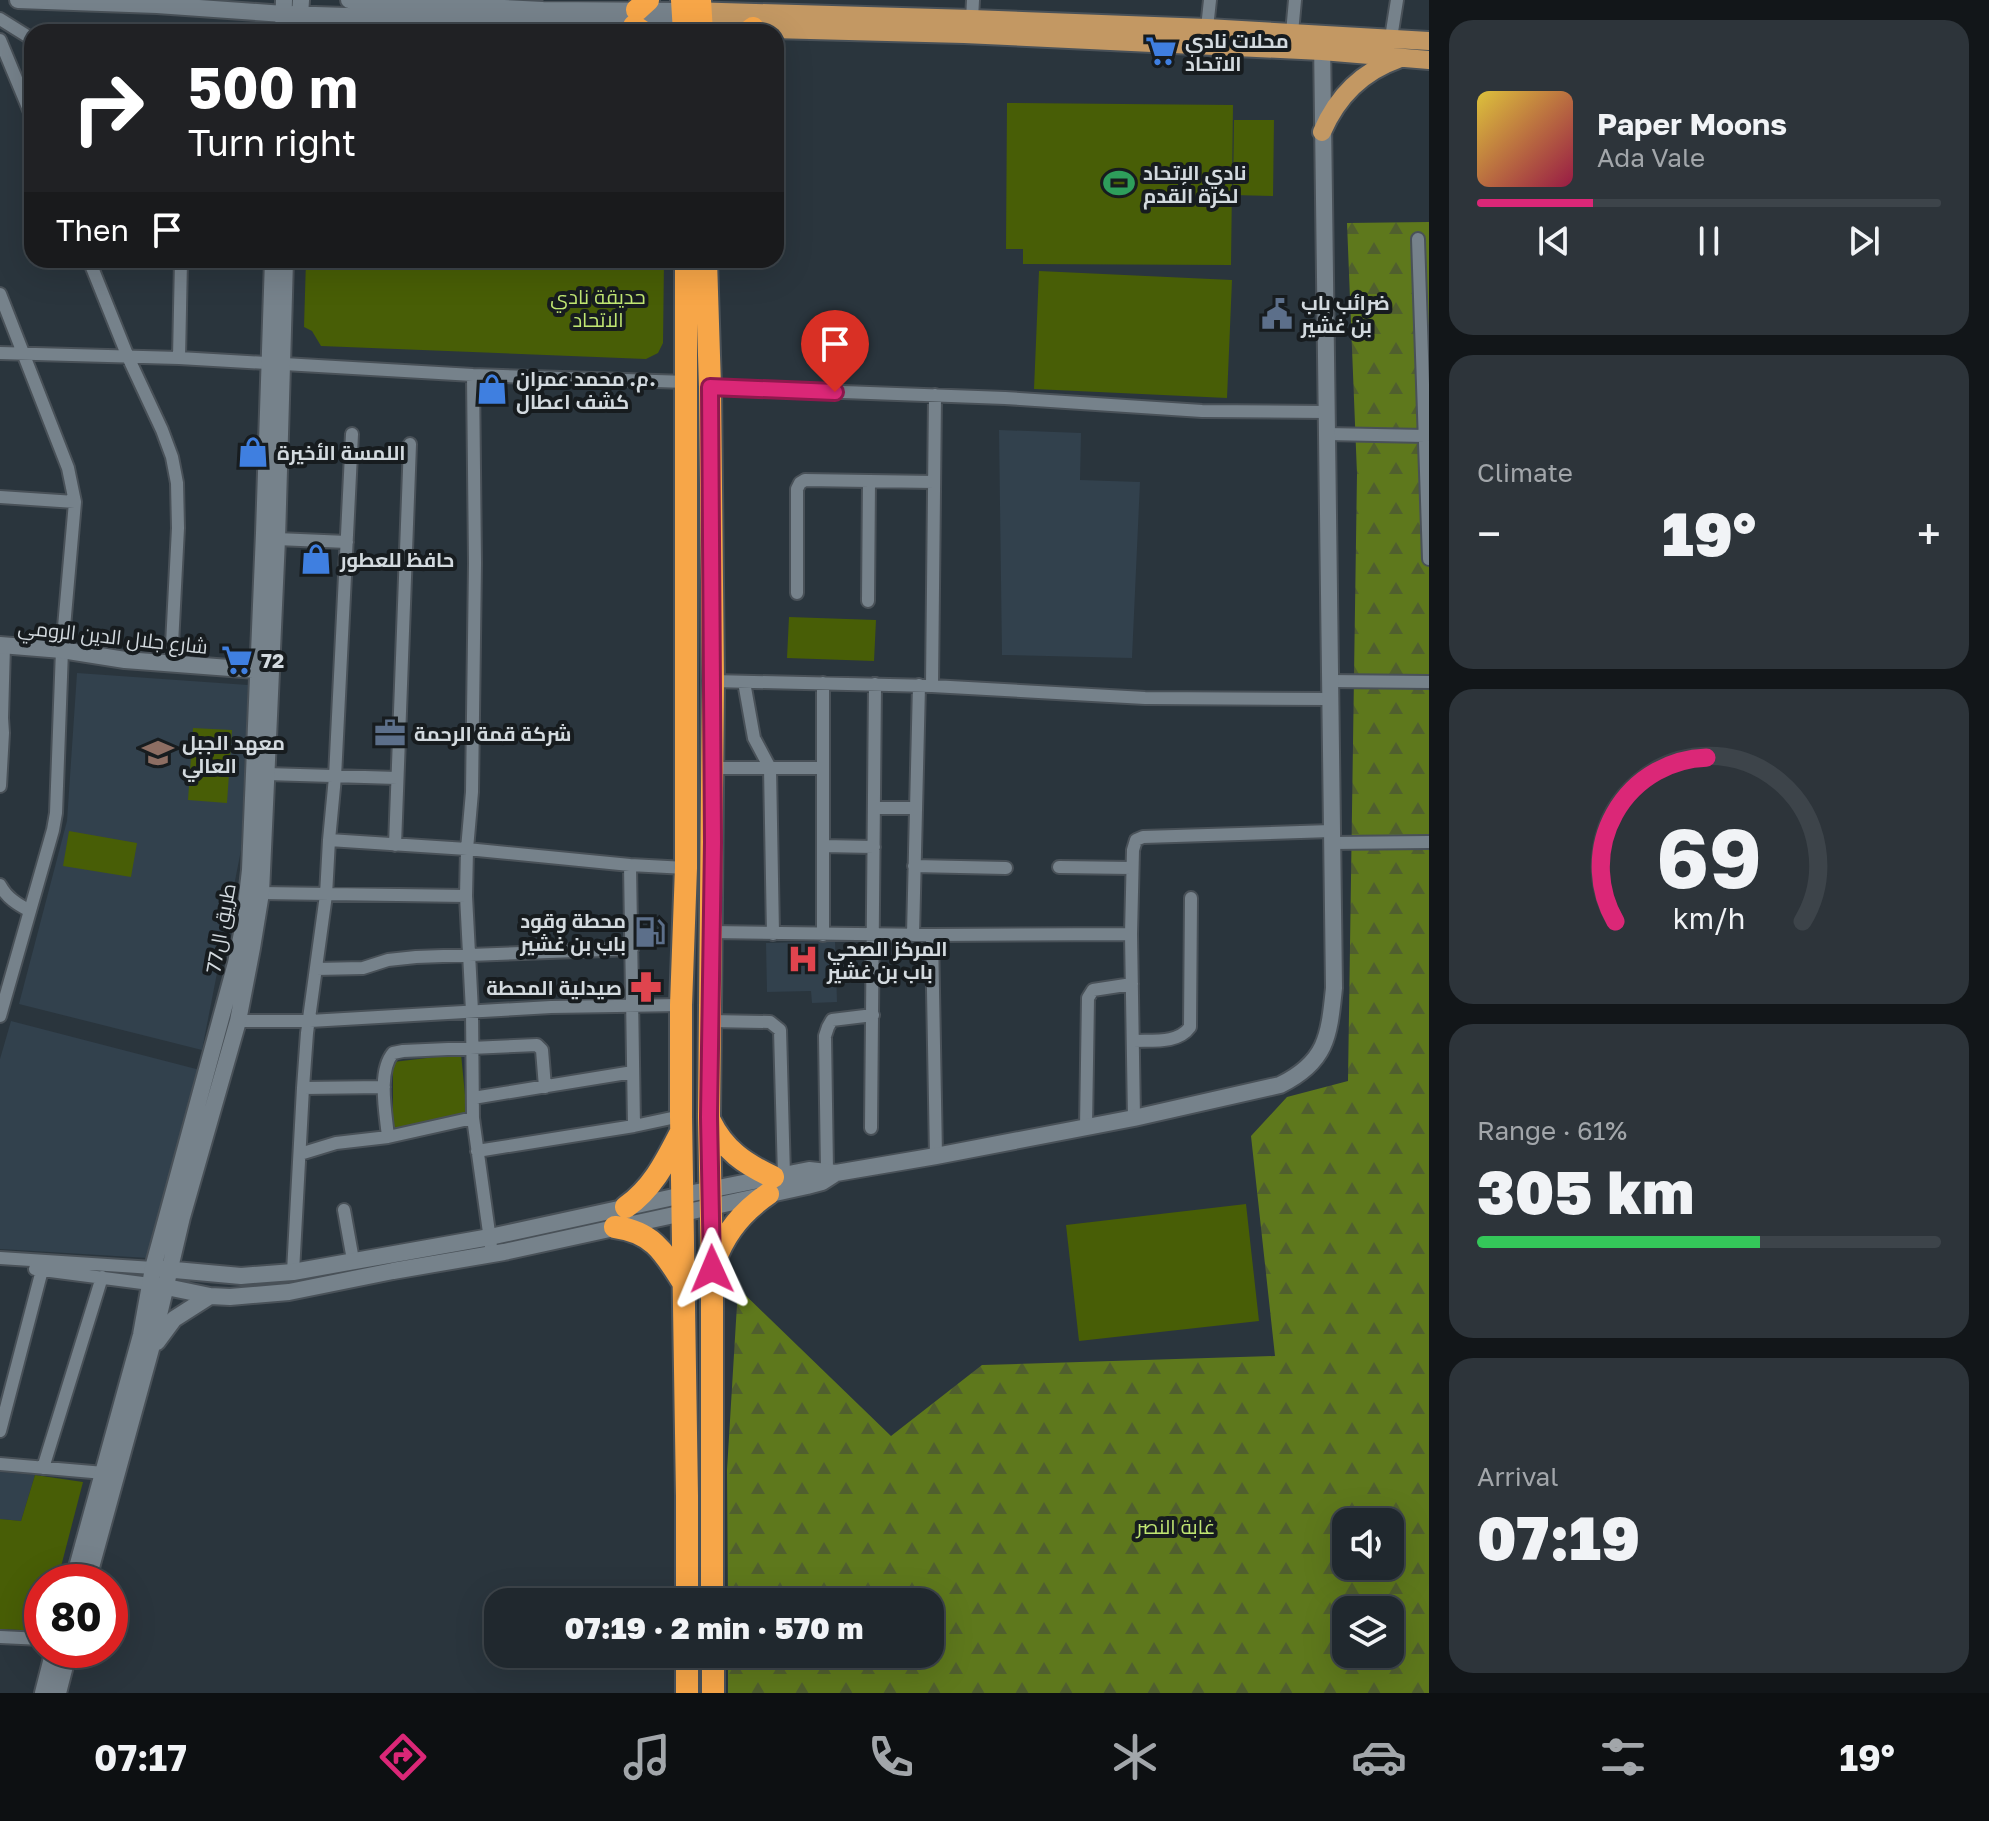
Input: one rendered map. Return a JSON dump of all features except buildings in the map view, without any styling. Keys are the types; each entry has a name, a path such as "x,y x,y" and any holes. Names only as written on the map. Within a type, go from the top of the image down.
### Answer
{"highway":[{"path":"686,268 686,868 681,1123 687,1588"},
{"path":"706,268 713,681 709,1117 712,1588"},
{"path":"709,1117 716,1134 727,1148 775,1182 737,1221 722,1244 712,1269"},
{"path":"626,1207 643,1194 656,1178 681,1123"},
{"path":"615,1227 635,1231 653,1242 684,1284"},
{"path":"687,1668 687,1693"},
{"path":"713,1668 713,1693"}],"main road":[{"path":"18,0 692,18 972,9 1292,33 1322,43 1429,60"},
{"path":"349,0 640,17"},
{"path":"692,18 722,24"},
{"path":"784,31 1322,43 1391,38 1429,41"},
{"path":"159,1277 210,1296 289,1292 393,1271 626,1207 683,1203 775,1182 809,1170 831,1172 936,1156 1134,1118 1280,1085 1309,1067 1326,1041 1334,988 1322,43"},
{"path":"1322,132 1348,90 1373,70 1405,57"},
{"name":"طريق ال77","path":"78,1564 159,1277 244,923 264,670 264,533 274,364 273,268"},
{"path":"92,1564 151,1349 159,1277 238,1021 261,893 267,774 264,670 277,539 274,364 284,268"},
{"name":"شارع جلال الدين الرومي","path":"2,645 125,660 264,670"},
{"path":"775,1182 815,1184 831,1172"},
{"path":"159,1277 293,1272 353,1260 491,1246 615,1227 683,1203"},
{"path":"151,1349 174,1319 210,1296"},
{"path":"43,1693 49,1668"},
{"path":"58,1693 64,1668"}],"street":[{"path":"1207,28 1210,0"},
{"path":"1292,33 1295,0"},
{"path":"1391,38 1397,0"},
{"path":"0,19 24,34"},
{"path":"0,40 6,68 24,102"},
{"path":"1418,239 1429,559"},
{"path":"92,268 172,457 177,483 178,528 171,664"},
{"path":"179,358 181,268"},
{"path":"0,294 68,468 75,502 62,650 56,813 30,911 2,996 0,1016"},
{"path":"0,353 179,358 473,375 687,382"},
{"path":"473,375 475,563 472,792 466,896 473,1118 491,1246"},
{"path":"710,387 1093,402 1202,411 1327,412"},
{"path":"913,935 916,808 926,686 935,395"},
{"path":"293,1272 303,1088 326,895 335,777 352,434"},
{"path":"1327,434 1425,436"},
{"path":"395,845 410,444"},
{"path":"797,593 797,489 800,483 805,480 934,482"},
{"path":"868,601 869,481"},
{"path":"0,497 75,502"},
{"path":"277,539 347,542"},
{"path":"0,786 2,645"},
{"path":"713,681 926,686 1145,698 1429,682"},
{"path":"744,682 754,738 770,768 773,934"},
{"path":"823,683 823,935"},
{"path":"871,1128 875,684"},
{"path":"712,768 823,768"},
{"path":"267,774 397,778"},
{"path":"874,808 916,808"},
{"path":"1134,1118 1131,934 1132,868 1136,840 1143,837 1331,837 1429,842"},
{"path":"329,840 686,868"},
{"path":"823,846 874,847"},
{"path":"630,865 634,1126"},
{"path":"914,866 1006,868"},
{"path":"1059,867 1132,868"},
{"path":"0,885 17,905 30,911"},
{"path":"261,893 466,896"},
{"path":"1133,1041 1178,1038 1190,1027 1191,898"},
{"path":"711,932 823,935 1131,934"},
{"path":"932,935 936,1156"},
{"path":"316,969 363,968 399,958 632,949"},
{"path":"1086,1127 1088,998 1093,990 1132,984"},
{"path":"238,1021 310,1021 472,1011 681,1005"},
{"path":"831,1172 825,1036 832,1020 873,1015"},
{"path":"710,1021 770,1022 780,1030 775,1182"},
{"path":"388,1137 384,1087 386,1063 393,1053 537,1045 540,1047 545,1087"},
{"path":"473,1098 633,1072"},
{"path":"303,1088 384,1087"},
{"path":"300,1154 336,1143 388,1137 473,1118"},
{"path":"477,1151 634,1126 681,1123"},
{"path":"344,1210 353,1260"},
{"path":"0,1258 159,1277"},
{"path":"0,1264 102,1277 159,1277"},
{"path":"0,1431 42,1270"},
{"path":"43,1468 102,1277"},
{"path":"0,1464 104,1473"},
{"path":"0,1637 24,1638"}],"shaded area":[{"path":"999,430 1081,433 1080,480 1140,482 1132,658 1002,655"},
{"path":"77,673 248,685 241,850 202,1050 19,1004 67,821"},
{"path":"835,941 837,1002 812,1003 811,991 767,992 766,943"},
{"path":"11,1021 200,1070 148,1258 0,1249 0,1059"},
{"path":"0,1472 35,1475 21,1521 0,1519"}],"green space":[{"path":"1007,103 1233,105 1231,265 1023,264 1023,249 1006,249"},
{"path":"1234,120 1274,120 1273,196 1233,195"},
{"name":"غابة النصر","path":"1429,222 1429,1693 728,1693 728,1668 944,1668 944,1588 728,1588 727,1470 738,1288 891,1436 982,1365 1275,1356 1251,1136 1287,1097 1348,1081 1357,474 1347,223"},
{"name":"حديقة نادي الاتحاد","path":"306,268 664,268 663,343 658,353 646,359 321,346 312,331 304,327"},
{"path":"1039,271 1232,280 1227,398 1034,389"},
{"path":"789,617 876,620 874,661 787,658"},
{"path":"193,728 232,730 227,803 188,800"},
{"path":"69,831 137,843 131,877 63,866"},
{"path":"461,1054 467,1115 393,1134 393,1062"},
{"path":"1246,1204 1259,1321 1079,1341 1066,1225"},
{"path":"35,1475 83,1482 62,1564 24,1564 24,1630 0,1629 0,1519 21,1521"}],"place":[{"name":"محلات نادي الاتحاد","path":"1161,51"},
{"name":"نادي الإتحاد لكرة القدم","path":"1119,183"},
{"name":"ضرائب باب بن غشير","path":"1277,314"},
{"name":"م. محمد عمران. كشف اعطال","path":"492,389"},
{"name":"اللمسة الأخيرة","path":"253,452"},
{"name":"حافظ للعطور","path":"316,559"},
{"name":"72","path":"237,660"},
{"name":"شركة قمة الرحمة","path":"390,733"},
{"name":"معهد الجبل العالي","path":"158,753"},
{"name":"محطة وقود باب بن غشير","path":"650,932"},
{"name":"المركز الصحي باب بن غشير","path":"803,959"},
{"name":"صيدلية المحطة","path":"646,987"}],"route":[{"path":"712,1269 709,1117 713,842 710,387 835,392"}]}
